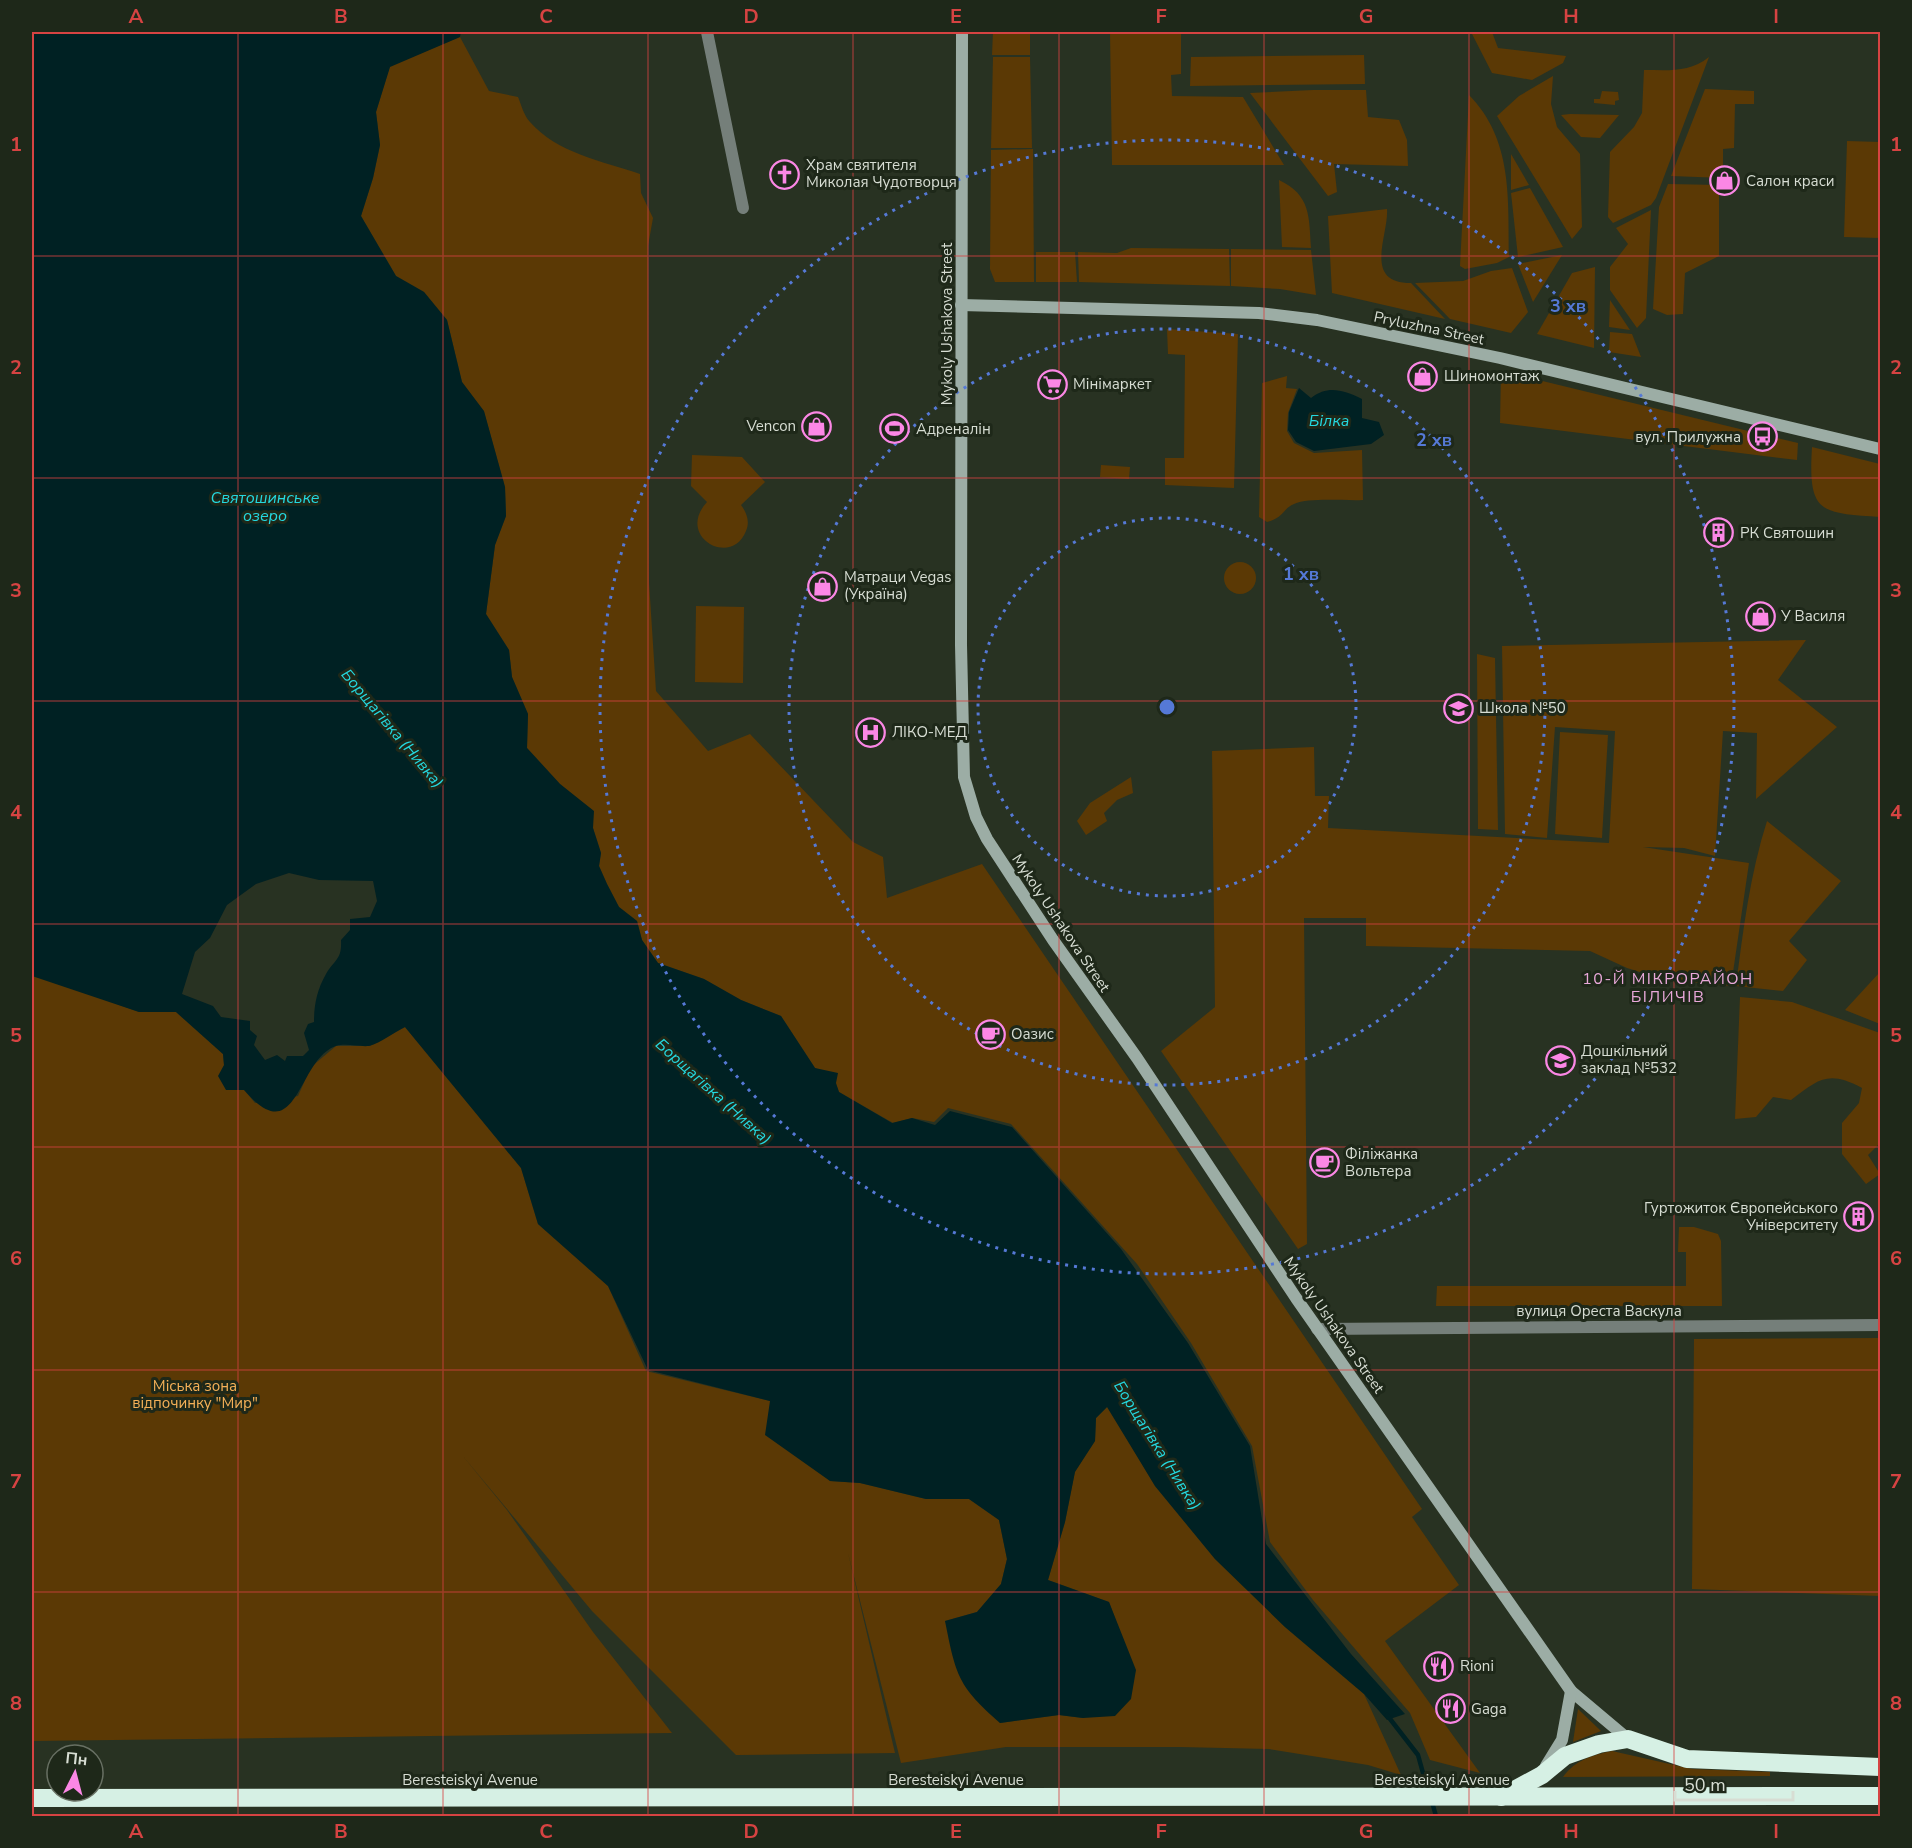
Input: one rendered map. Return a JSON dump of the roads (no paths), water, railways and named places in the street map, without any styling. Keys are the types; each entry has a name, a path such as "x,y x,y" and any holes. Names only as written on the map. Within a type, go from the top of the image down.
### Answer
{"highway":[{"path":"1499,1798 1542,1775 1565,1756 1599,1744 1628,1739 1687,1759 1881,1767"},
{"name":"Beresteiskyi Avenue","path":"32,1798 1881,1796"}],"street":[{"path":"707,32 743,208"},
{"name":"Mykoly Ushakova Street","path":"962,32 964,777 976,817 987,839 1053,940 1137,1058 1317,1329 1571,1692 1628,1739"},
{"name":"Pryluzhna Street","path":"962,305 1259,313 1317,320 1500,358 1881,449"},
{"name":"вулиця Ореста Васкула","path":"1317,1329 1881,1325"},
{"path":"1542,1775 1562,1740 1571,1692"}],"water":[{"name":"Святошинське озеро","path":"32,32 461,32 460,37 390,67 376,112 380,145 361,216 396,276 424,292 447,320 462,382 484,411 505,487 506,516 495,545 486,614 509,650 512,677 528,714 527,748 560,784 594,811 593,828 601,853 599,866 619,907 637,921 642,940 658,963 704,979 741,1000 781,1016 815,1068 838,1073 836,1083 839,1092 892,1123 912,1118 935,1125 950,1111 1012,1127 1121,1249 1188,1343 1250,1446 1266,1544 1351,1654 1405,1714 1387,1720 1364,1694 1285,1627 1215,1559 1155,1486 1107,1407 1096,1418 1095,1441 1075,1472 1065,1522 1048,1580 1109,1602 1136,1670 1131,1699 1115,1716 1083,1718 1059,1715 1000,1723 975,1699 961,1679 952,1655 945,1621 977,1612 1001,1584 1007,1559 999,1520 969,1499 926,1499 860,1483 830,1481 765,1435 770,1401 648,1370 608,1286 538,1224 521,1168 405,1027 374,1045 340,1045 323,1054 296,1097 287,1107 276,1112 262,1107 244,1090 226,1090 218,1076 224,1065 223,1054 176,1012 139,1012 32,976","holes":["289,873 319,880 373,881 377,901 370,917 350,919 350,930 341,940 339,956 326,974 318,991 314,1022 308,1024 304,1033 309,1050 303,1056 287,1056 285,1061 277,1055 265,1060 254,1045 257,1036 250,1030 250,1021 221,1017 213,1006 182,994 195,952 210,938 227,905 256,884"]},
{"name":"Білка","path":"1299,388 1311,398 1323,391 1336,390 1362,399 1362,418 1379,422 1384,435 1371,444 1314,451 1296,442 1288,430 1289,412"}],"waterway":[{"name":"Борщагівка (Нивка)","path":"1387,1715 1418,1755 1428,1791"},
{"name":"Борщагівка (Нивка)","path":"1432,1802 1436,1816"}],"place":[{"name":"Храм святителя Миколая Чудотворця","path":"785,174"},
{"name":"Салон краси","path":"1725,181"},
{"name":"Шиномонтаж","path":"1423,376"},
{"name":"Мінімаркет","path":"1052,384"},
{"name":"Vencon","path":"817,426"},
{"name":"Адреналін","path":"895,429"},
{"name":"вул. Прилужна","path":"1762,437"},
{"name":"РК Святошин","path":"1719,533"},
{"name":"Матраци Vegas (Україна)","path":"823,586"},
{"name":"У Василя","path":"1760,616"},
{"name":"Школа №50","path":"1458,708"},
{"name":"ЛІКО-МЕД","path":"871,732"},
{"name":"Оазис","path":"990,1034"},
{"name":"Дошкільний заклад №532","path":"1560,1060"},
{"name":"Філіжанка Вольтера","path":"1324,1163"},
{"name":"Гуртожиток Європейського Університету","path":"1859,1217"},
{"name":"Rioni","path":"1439,1666"},
{"name":"Gaga","path":"1450,1709"}],"district":[{"name":"10-Й МІКРОРАЙОН БІЛИЧІВ","path":"1668,987"}],"park label":[{"name":"Міська зона відпочинку \"Мир\"","path":"195,1394"}]}
